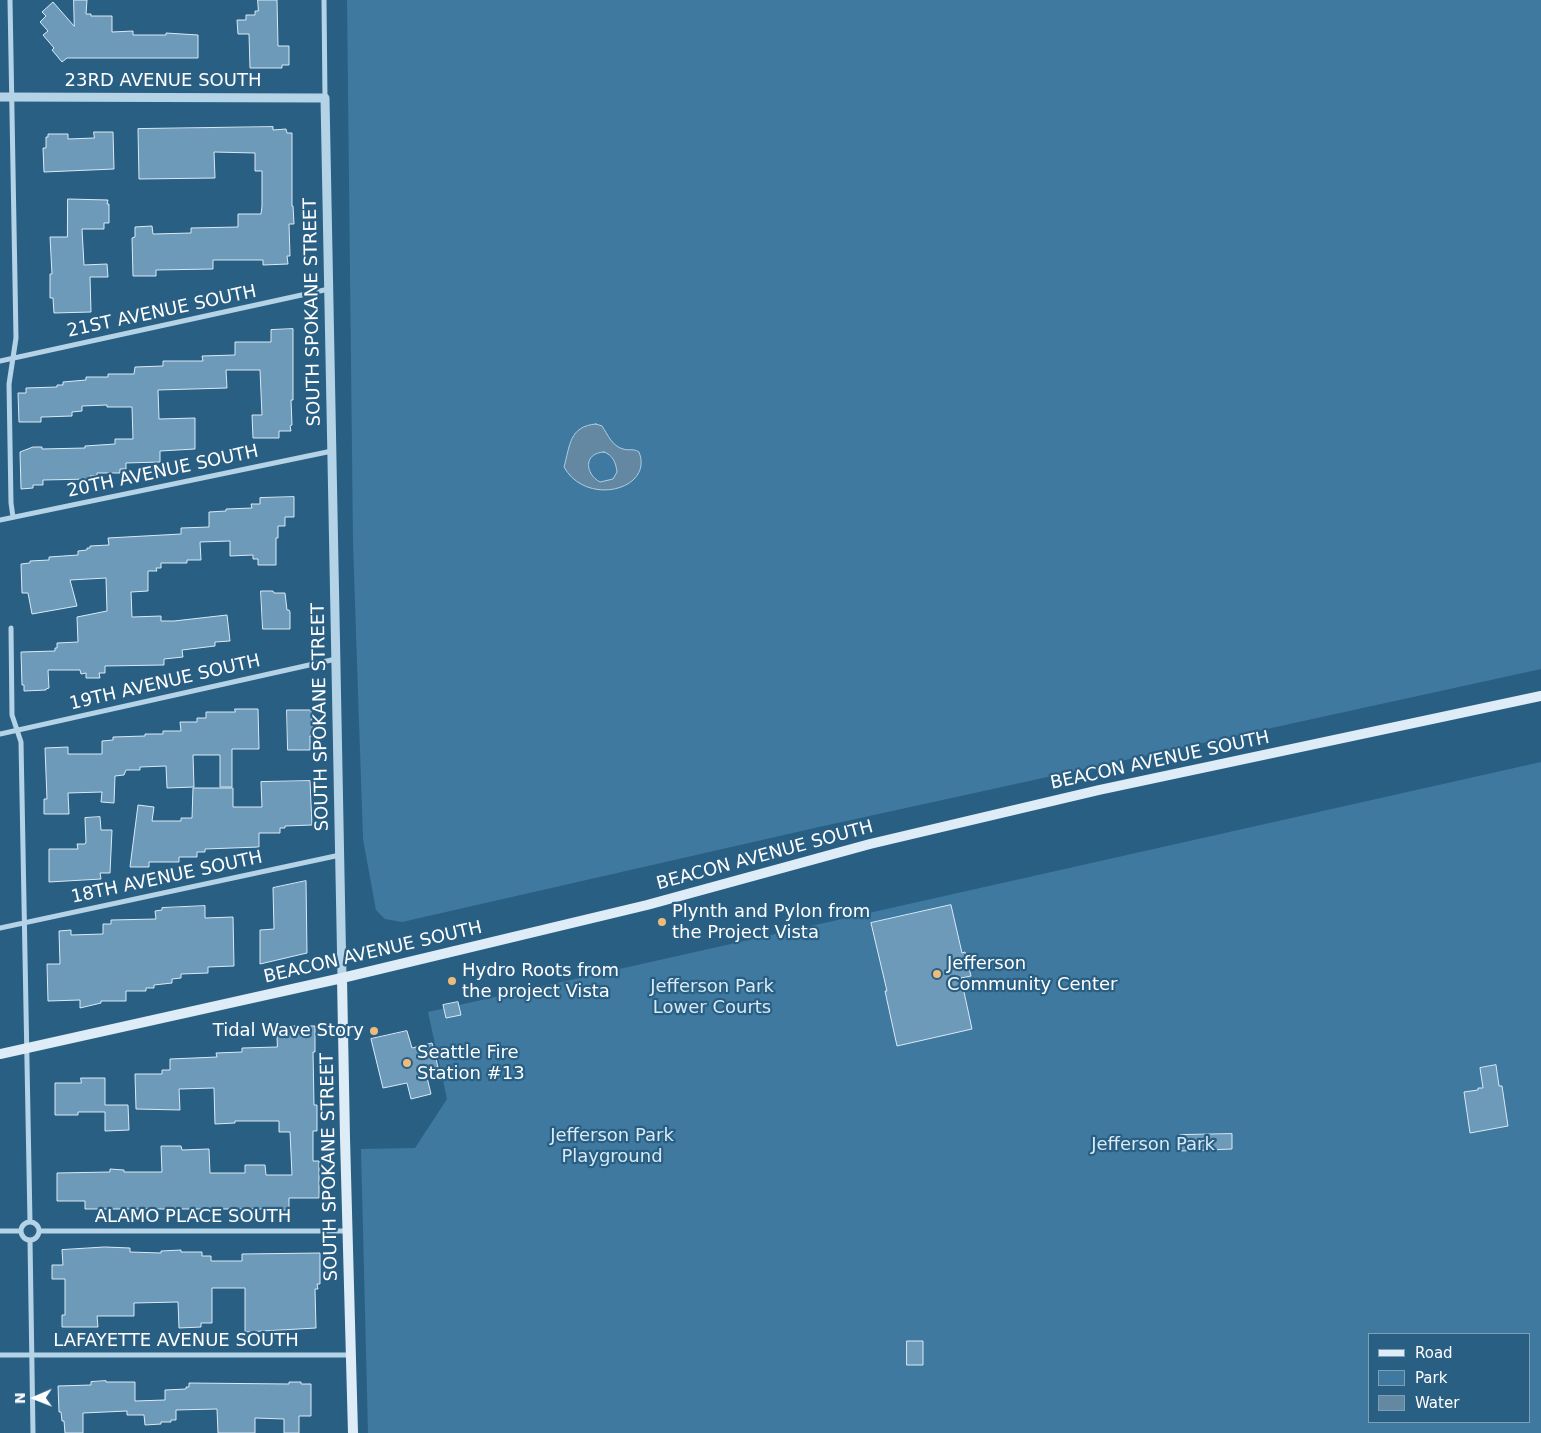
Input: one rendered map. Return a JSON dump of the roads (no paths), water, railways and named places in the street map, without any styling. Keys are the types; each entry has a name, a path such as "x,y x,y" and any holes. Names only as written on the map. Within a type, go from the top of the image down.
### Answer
{"main road":[{"name":"BEACON AVENUE SOUTH","path":"0,1054 342,978 646,905 870,844 1128,784 1541,696"},
{"name":"SOUTH SPOKANE STREET","path":"342,978 353,1433"}],"street":[{"path":"10,0 16,338 9,384 11,503 13,517"},
{"name":"SOUTH SPOKANE STREET","path":"324,0 342,978"},
{"name":"23RD AVENUE SOUTH","path":"0,97 325,98"},
{"name":"21ST AVENUE SOUTH","path":"0,361 329,289"},
{"name":"20TH AVENUE SOUTH","path":"0,520 332,451"},
{"path":"11,628 12,715 21,742 26,922 30,1222"},
{"name":"19TH AVENUE SOUTH","path":"0,734 336,659"},
{"name":"18TH AVENUE SOUTH","path":"0,928 340,855"},
{"path":"30,1222 37,1224 39,1231 36,1238 30,1240 23,1237 21,1231 22,1225 30,1222"},
{"path":"0,1231 21,1231"},
{"name":"ALAMO PLACE SOUTH","path":"39,1231 347,1231"},
{"path":"30,1240 33,1433"},
{"name":"LAFAYETTE AVENUE SOUTH","path":"0,1355 351,1355"}],"water":[{"path":"596,424 602,426 619,448 639,452 641,465 637,476 628,484 615,489 601,490 587,487 574,479 564,467 572,438 580,429","holes":["604,452 614,460 617,472 613,479 600,482 591,474 588,464 592,456"]}],"place":[{"name":"Plynth and Pylon from the Project Vista","path":"662,922"},
{"name":"Jefferson Community Center","path":"937,974"},
{"name":"Hydro Roots from the project Vista","path":"452,981"},
{"name":"Tidal Wave Story","path":"374,1031"},
{"name":"Seattle Fire Station #13","path":"407,1063"}],"park label":[{"name":"Jefferson Park Lower Courts","path":"712,998"},
{"name":"Jefferson Park","path":"1153,1145"},
{"name":"Jefferson Park Playground","path":"612,1146"}]}
